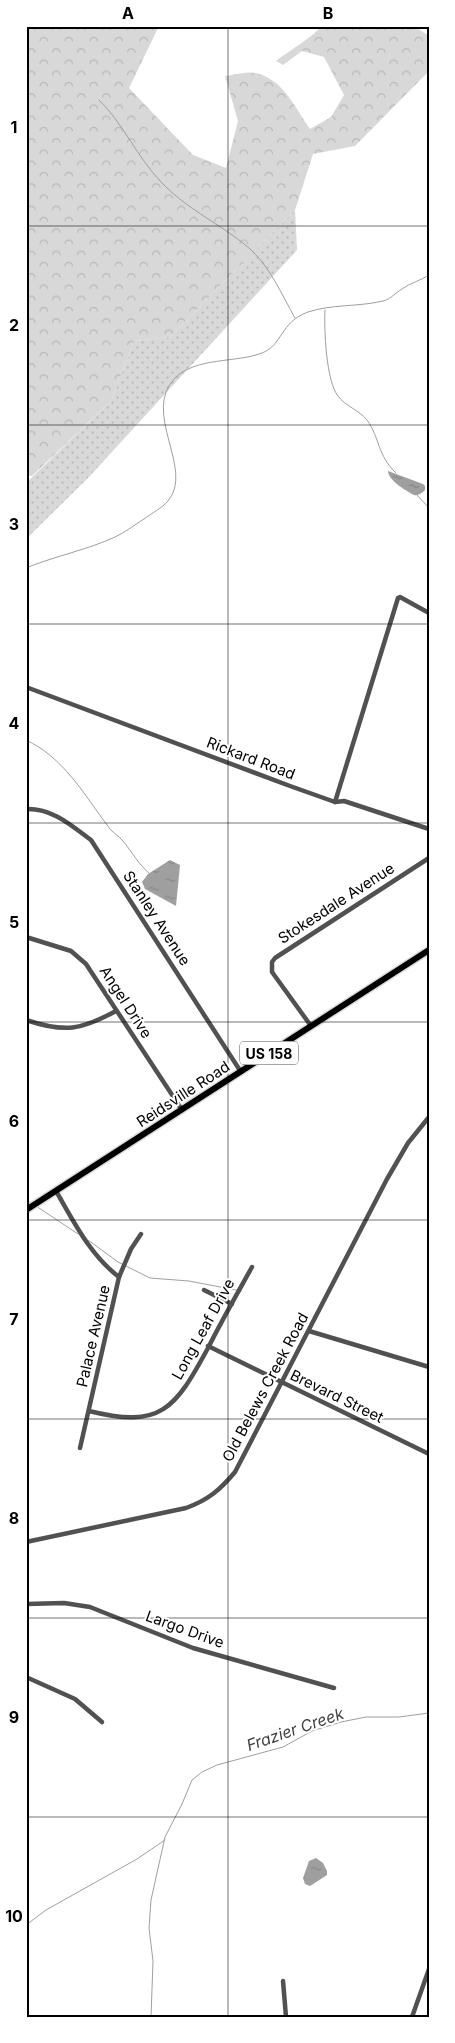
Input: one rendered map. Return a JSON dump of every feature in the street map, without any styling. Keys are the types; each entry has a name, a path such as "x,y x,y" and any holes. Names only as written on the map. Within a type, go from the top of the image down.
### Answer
{"highway":[{"name":"Reidsville Road","path":"26,1210 429,950"}],"street":[{"path":"335,802 400,597 429,613"},
{"name":"Rickard Road","path":"26,687 335,802 344,801 429,830"},
{"name":"Stanley Avenue","path":"26,809 41,810 58,816 90,840 241,1072"},
{"name":"Stokesdale Avenue","path":"311,1026 272,972 271,966 275,958 429,858"},
{"name":"Angel Drive","path":"26,937 71,951 79,956 182,1110"},
{"path":"26,1020 50,1028 73,1029 93,1024 116,1011"},
{"name":"Old Belews Creek Road","path":"26,1542 186,1508 206,1500 220,1490 235,1472 387,1178 408,1143 429,1117"},
{"path":"56,1191 100,1262 119,1277"},
{"name":"Palace Avenue","path":"80,1448 119,1277 130,1249 141,1234"},
{"name":"Long Leaf Drive","path":"89,1411 125,1419 139,1418 162,1410 187,1386 252,1267"},
{"path":"204,1290 232,1304"},
{"path":"309,1331 429,1367"},
{"name":"Brevard Street","path":"208,1346 429,1454"},
{"name":"Largo Drive","path":"26,1604 64,1603 90,1607 193,1648 334,1688"},
{"path":"26,1677 75,1699 102,1722"},
{"path":"412,2017 429,1969"},
{"path":"282,1980 286,2017"}],"green space":[{"path":"26,26 159,26 129,88 193,155 226,168 238,121 225,76 256,73 266,77 288,96 310,129 331,117 344,95 324,57 302,51 283,65 276,61 307,39 321,26 414,26 429,36 429,71 355,146 313,154 295,210 170,337 134,341 111,401 32,476 26,475"},
{"path":"295,210 297,250 88,478 26,539 26,483 111,401 134,341 170,337"}],"water":[{"path":"388,471 423,484 425,490 420,494 414,495 394,481"},
{"path":"170,860 180,865 176,906 145,889 142,882 148,874"},
{"path":"316,1858 323,1863 327,1875 310,1886 305,1884 303,1878 309,1861"}],"waterway":[{"path":"99,100 108,109 152,172 171,192 238,239 256,255 275,281 295,318"},
{"path":"26,568 115,537 168,501 175,488 176,473 163,407 166,392 175,378 184,371 205,363 262,353 274,345 287,327 299,316 317,309 383,301 429,275"},
{"path":"325,310 328,367 334,389 341,399 367,420 385,460 396,473"},
{"path":"416,494 429,508"},
{"path":"26,740 39,747 62,766 109,827 150,874"},
{"path":"26,1200 33,1204"},
{"path":"36,1206 78,1234"},
{"path":"88,1240 118,1262 150,1278 189,1281 241,1291"},
{"name":"Frazier Creek","path":"151,2017 153,1961 149,1928 151,1900 165,1837 192,1780 202,1772 217,1765 283,1747 312,1731 341,1722 366,1717 399,1717 429,1713"},
{"name":"Frazier Creek","path":"26,1925 46,1910 137,1859 165,1840"}]}
